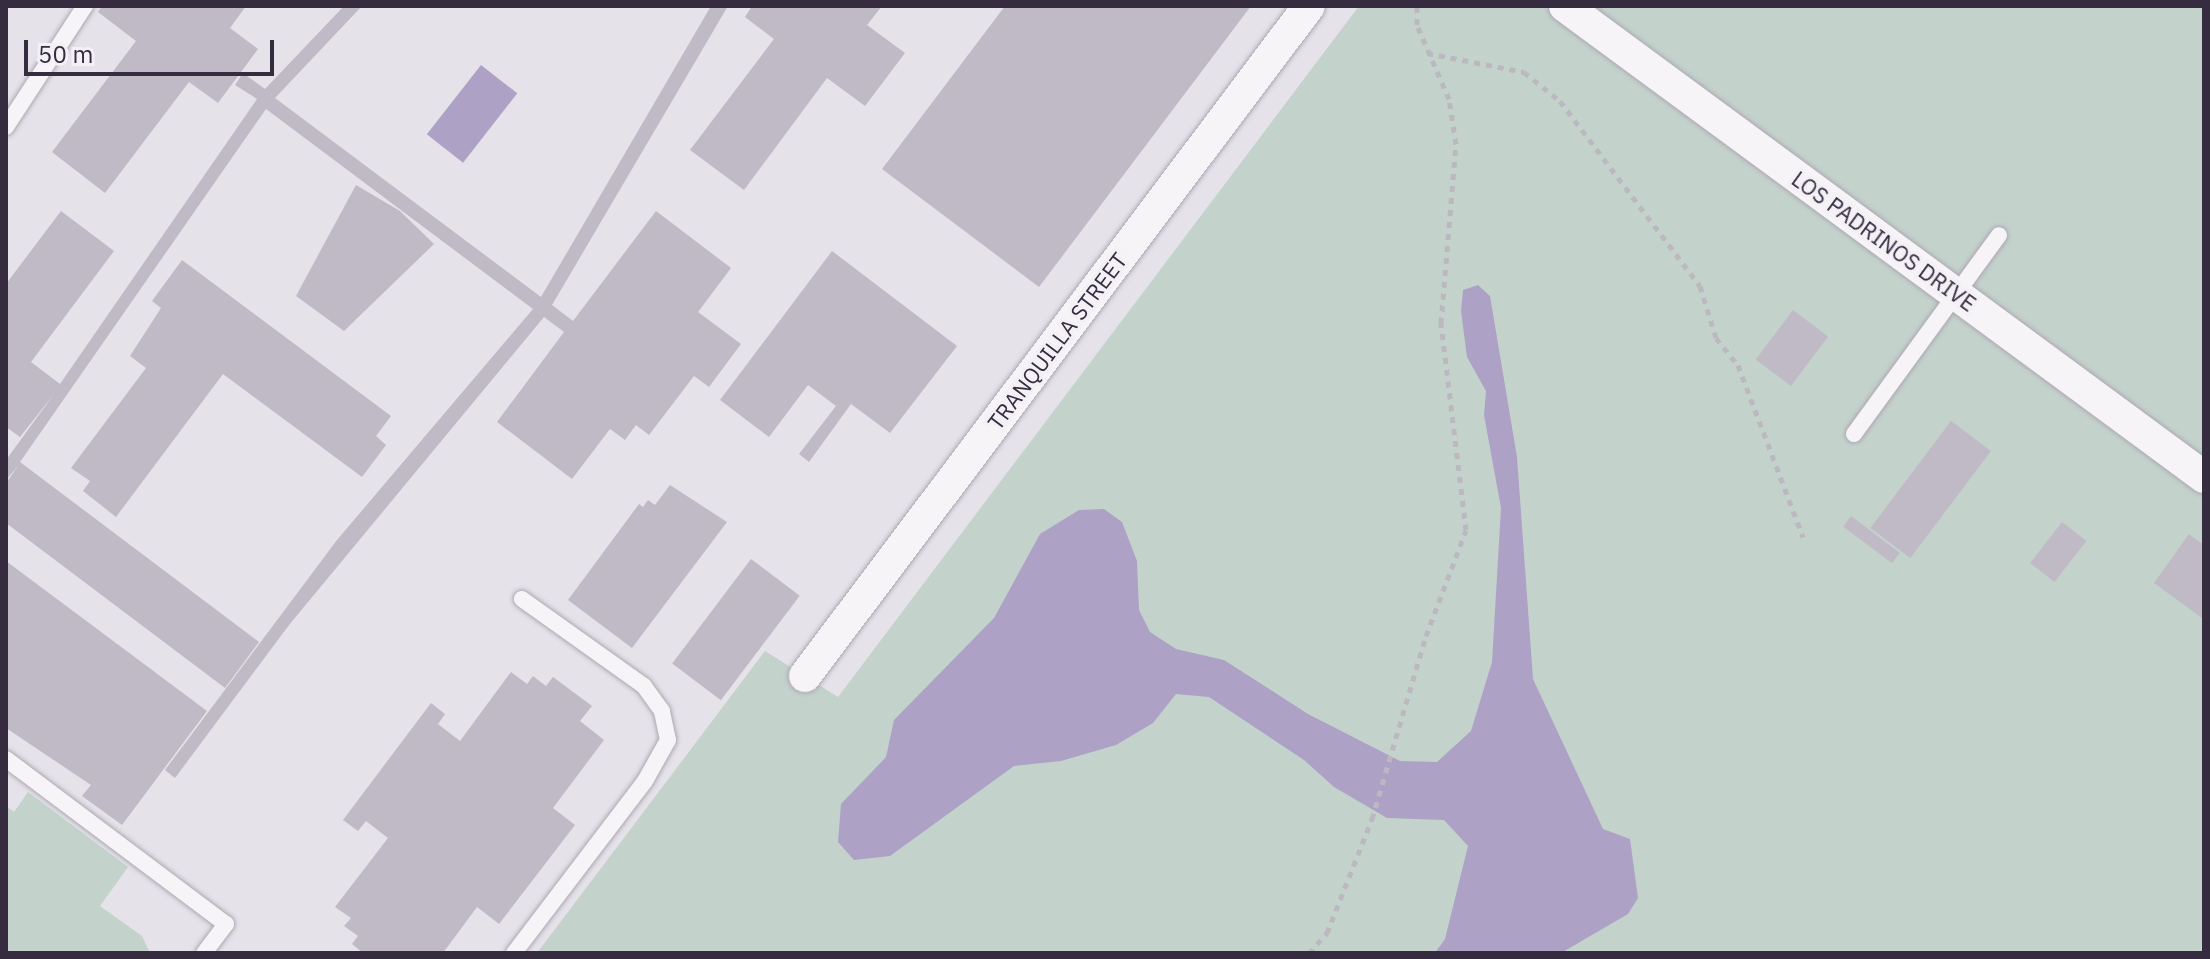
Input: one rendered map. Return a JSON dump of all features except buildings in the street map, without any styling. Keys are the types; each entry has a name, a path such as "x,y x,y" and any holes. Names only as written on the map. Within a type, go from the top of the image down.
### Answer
{"street":[{"name":"TRANQUILLA STREET","path":"805,676 1309,6"},
{"name":"LOS PADRINOS DRIVE","path":"1565,6 2204,477"}],"lane":[{"path":"6,127 85,6"},
{"path":"1854,434 1999,235"},
{"path":"514,953 645,781 668,740 662,711 644,686 522,599"},
{"path":"6,759 226,924 204,953"}],"path":[{"path":"1309,953 1327,933 1372,819 1426,636 1466,530 1441,323 1456,144 1449,99 1426,53 1417,25 1417,6"},
{"path":"1426,53 1524,72 1560,101 1700,286 1716,338 1738,365 1803,537"}],"shaded area":[{"path":"1359,6 2204,6 2204,953 537,953 765,651 838,697"},
{"path":"481,65 517,93 463,163 427,134"},
{"path":"1478,285 1490,296 1517,457 1533,679 1603,829 1630,839 1638,898 1628,914 1561,953 1435,953 1445,939 1468,846 1444,820 1387,818 1334,787 1304,760 1209,697 1176,694 1153,723 1116,745 1061,761 1014,766 890,856 854,860 838,842 841,804 886,757 894,720 994,618 1040,534 1079,510 1104,509 1122,522 1137,561 1139,610 1150,632 1176,649 1224,660 1308,714 1400,761 1437,762 1471,731 1492,662 1501,508 1484,415 1486,391 1467,357 1461,311 1463,290"},
{"path":"28,792 128,867 100,906 142,936 150,953 6,953 6,806 14,812"}]}
